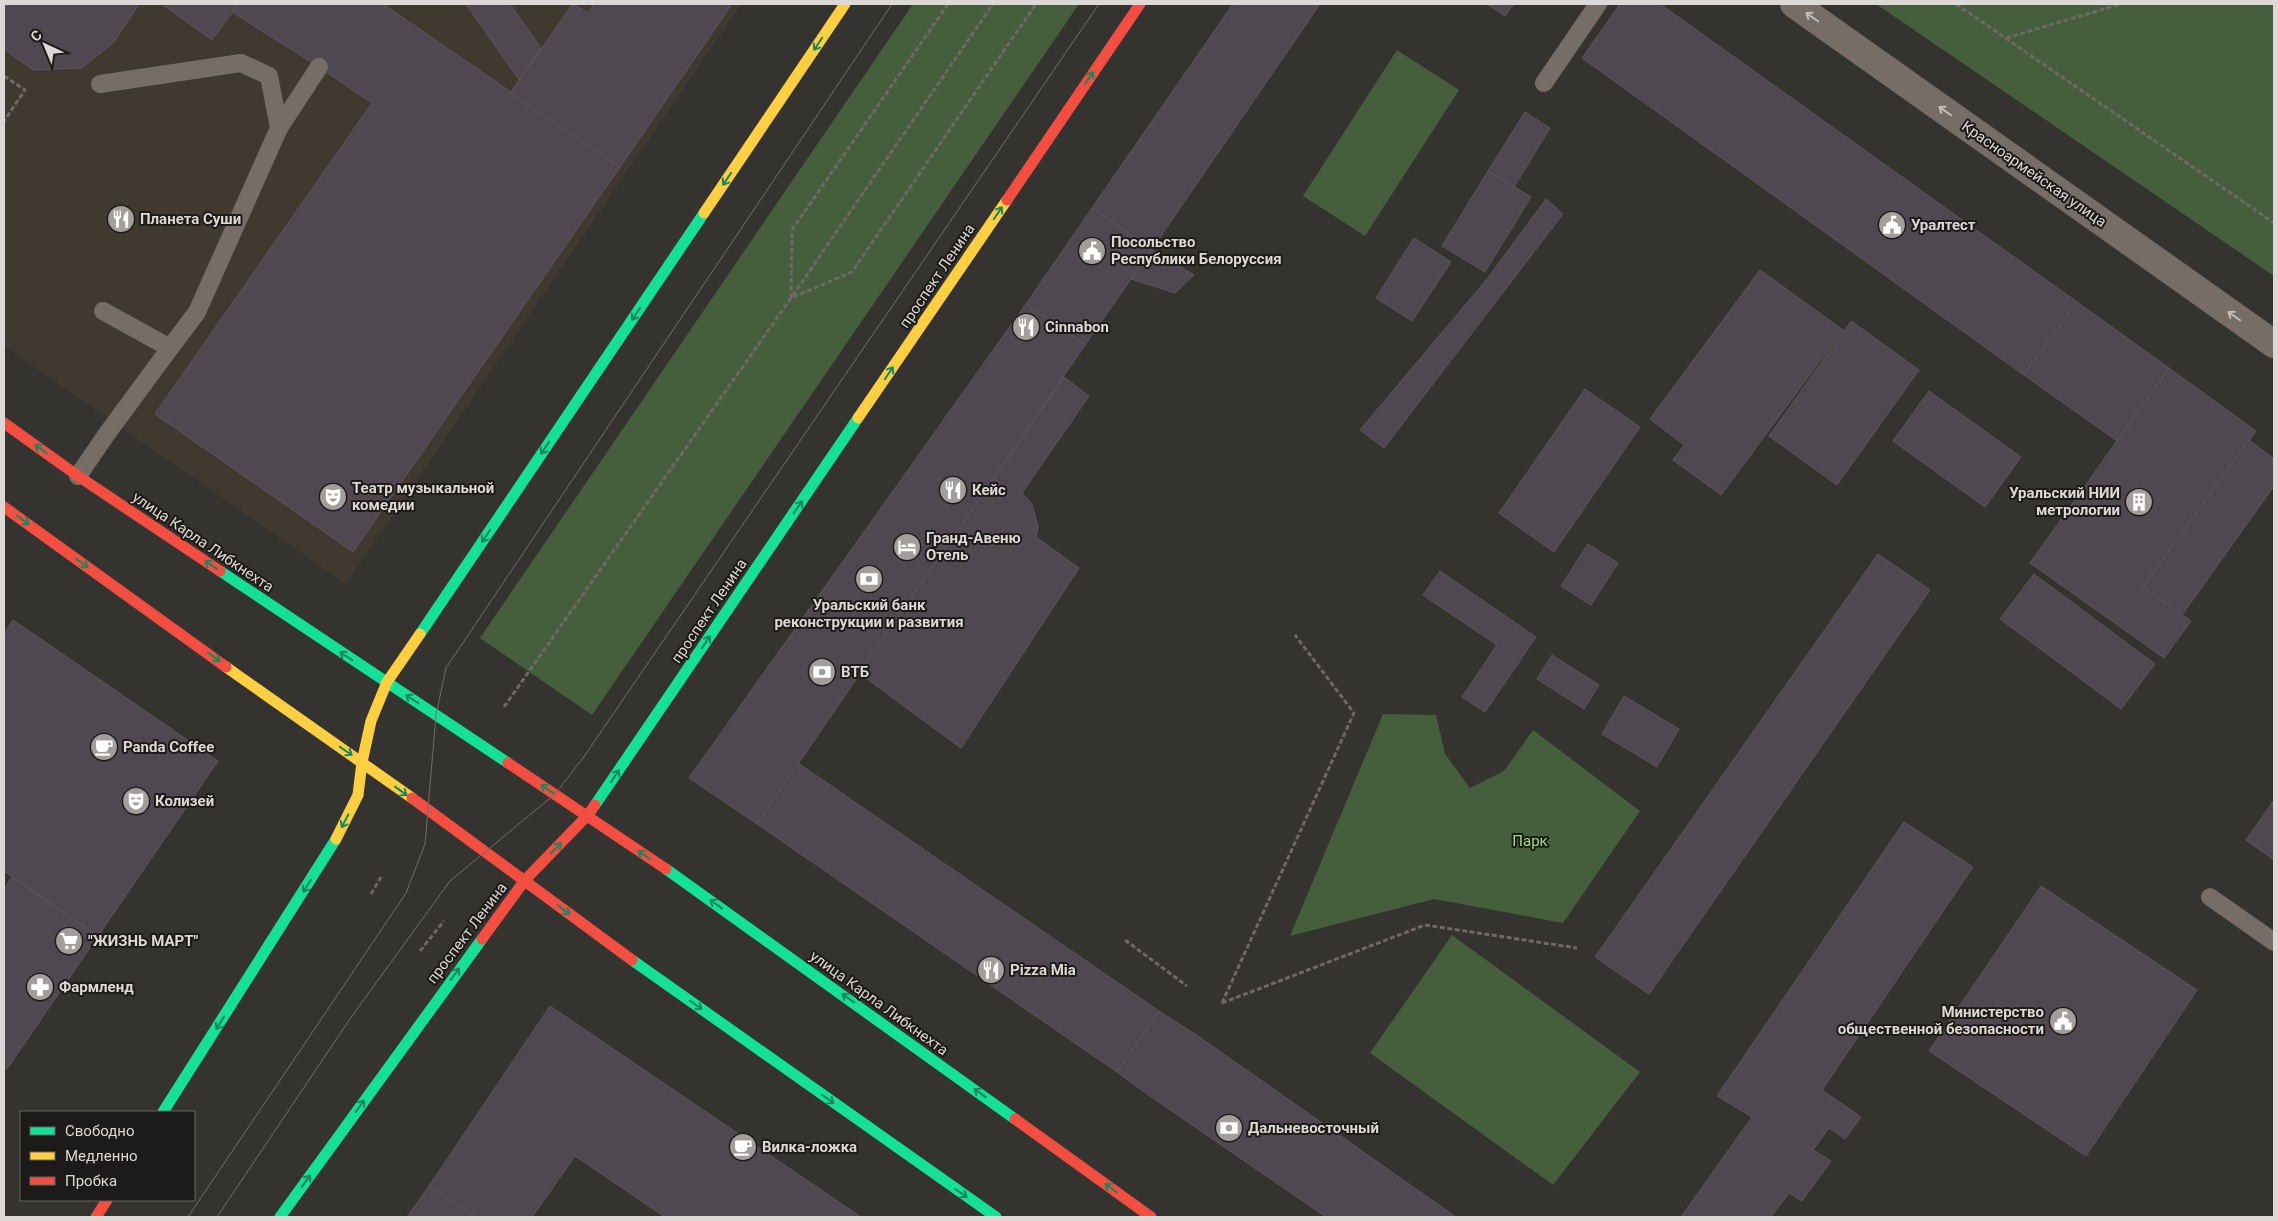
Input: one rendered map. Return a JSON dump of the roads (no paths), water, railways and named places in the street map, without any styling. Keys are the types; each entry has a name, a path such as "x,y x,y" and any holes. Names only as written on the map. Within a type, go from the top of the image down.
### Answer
{"main road":[{"path":"164,1111 333,845 358,795 362,762 371,721 387,682 845,4"},
{"name":"проспект Ленина","path":"280,1217 525,880 587,816 1140,4"},
{"name":"улица Карла Либкнехта","path":"4,423 78,476 685,882 1151,1217"},
{"path":"4,506 268,698 362,762 525,880 582,925 996,1217"},
{"path":"96,1217 106,1201"}],"street":[{"name":"Красноармейская улица","path":"1794,4 2274,344"}],"lane":[{"path":"1544,83 1598,4"},
{"path":"100,84 241,62 268,76 279,128"},
{"path":"78,476 106,434 197,312 279,128 319,67"},
{"path":"103,311 170,348"},
{"path":"2210,897 2274,942"}],"tram line":[{"path":"188,1217 406,893 425,844 436,715 446,668 892,4"},
{"path":"217,1217 352,1016 450,881 555,794 583,758 1099,4"}],"place":[{"name":"Планета Суши","path":"121,219"},
{"name":"Уралтест","path":"1892,225"},
{"name":"Посольство Республики Белоруссия","path":"1092,251"},
{"name":"Cinnabon","path":"1026,327"},
{"name":"Кейс","path":"953,490"},
{"name":"Театр музыкальной комедии","path":"333,497"},
{"name":"Уральский НИИ метрологии","path":"2139,502"},
{"name":"Гранд-Авеню Отель","path":"907,547"},
{"name":"Уральский банк реконструкции и развития","path":"869,579"},
{"name":"ВТБ","path":"822,672"},
{"name":"Panda Coffee","path":"104,747"},
{"name":"Колизей","path":"136,801"},
{"name":"\"ЖИЗНЬ МАРТ\"","path":"69,941"},
{"name":"Pizza Mia","path":"991,970"},
{"name":"Фармленд","path":"40,987"},
{"name":"Министерство общественной безопасности","path":"2063,1021"},
{"name":"Дальневосточный","path":"1229,1128"},
{"name":"Вилка-ложка","path":"743,1147"}],"park label":[{"name":"Парк","path":"1530,841"}]}
